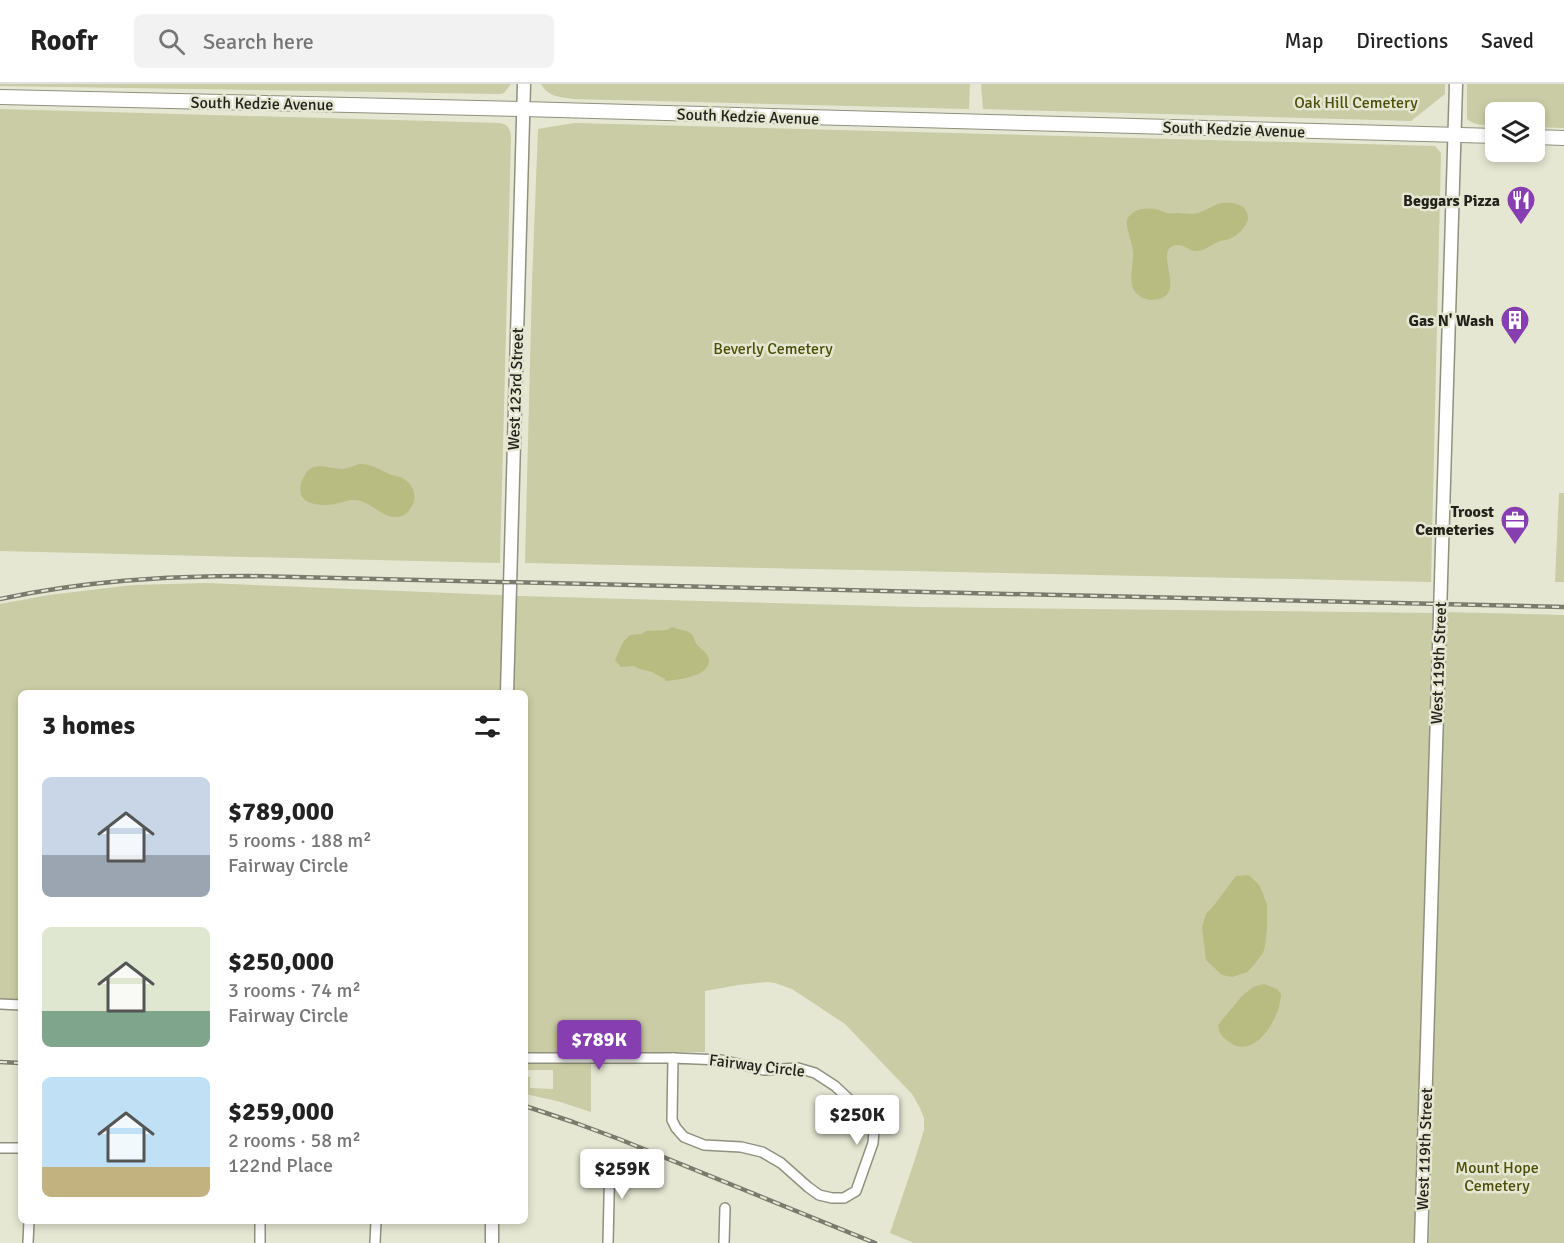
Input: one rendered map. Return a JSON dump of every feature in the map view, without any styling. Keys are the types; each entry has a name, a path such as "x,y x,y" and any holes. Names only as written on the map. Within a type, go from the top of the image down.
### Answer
{"main road":[{"name":"South Kedzie Avenue","path":"0,97 1485,136"},
{"path":"1545,137 1564,138"}],"street":[{"name":"West 123rd Street","path":"507,690 524,84"},
{"name":"West 119th Street","path":"1421,1243 1456,84"},
{"path":"0,1004 18,1005"},
{"name":"Fairway Circle","path":"528,1058 673,1058 721,1059 764,1070 798,1068 815,1073 825,1078 868,1117 874,1130 873,1143 856,1191 844,1198 819,1195 781,1163 762,1152 741,1147 704,1145 684,1137 672,1120 673,1058"},
{"path":"0,1148 18,1148"},
{"path":"608,1243 610,1156"},
{"path":"724,1243 725,1208"},
{"path":"28,1243 29,1224"},
{"path":"260,1224 260,1243"},
{"path":"375,1243 376,1224"},
{"path":"492,1224 492,1243"}],"green space":[{"path":"0,84 511,84 504,93 500,94 0,86"},
{"path":"541,84 970,84 969,109 574,99 551,94"},
{"name":"Oak Hill Cemetery","path":"981,84 1445,84 1445,94 1411,121 983,109"},
{"path":"1467,84 1564,84 1564,128 1545,127 1545,102 1485,102 1485,125 1473,123 1467,119"},
{"path":"0,109 500,123 507,126 511,138 500,563 0,551"},
{"name":"Beverly Cemetery","path":"574,123 1435,146 1441,153 1431,582 525,563 538,129"},
{"path":"1559,493 1564,493 1564,582 1555,582"},
{"path":"206,583 521,596 917,607 1434,613 1415,1243 914,1243 890,1233 924,1130 924,1118 920,1108 912,1094 845,1024 792,989 775,983 738,985 705,991 705,1052 591,1052 591,1112 528,1095 528,1077 530,1077 530,1088 553,1089 553,1070 528,1070 528,1063 557,1063 557,1053 528,1052 528,690 18,690 18,1000 0,999 0,604 49,595 133,585"},
{"name":"Mount Hope Cemetery","path":"1445,612 1564,615 1564,1243 1429,1243"}],"shaded area":[{"path":"1221,203 1240,205 1246,210 1248,220 1242,230 1231,238 1198,251 1179,245 1170,248 1167,255 1169,291 1163,297 1151,300 1138,295 1132,285 1133,252 1127,223 1129,216 1138,210 1148,209 1157,209 1166,213 1195,214"},
{"path":"367,464 408,482 413,489 414,497 413,504 407,513 397,517 390,516 366,503 353,500 318,505 308,502 301,495 300,488 305,474 314,467 343,469"},
{"path":"672,627 692,634 697,645 709,658 708,666 698,674 665,681 652,672 634,666 621,667 615,660 623,642 630,635 642,634 646,631 667,630"},
{"path":"1247,875 1260,886 1267,905 1265,946 1263,953 1247,972 1232,977 1222,975 1206,960 1202,927 1206,914 1236,876"},
{"path":"1264,984 1277,989 1281,994 1280,1004 1271,1025 1256,1042 1247,1046 1238,1046 1228,1041 1222,1036 1218,1025 1242,996 1253,987"}],"railway":[{"path":"0,599 63,588 124,581 249,576 1564,607"},
{"path":"0,1062 18,1063"},
{"path":"528,1107 619,1139 875,1243"}],"place":[{"name":"Beggars Pizza","path":"1521,226"},
{"name":"Gas N' Wash","path":"1515,346"},
{"name":"Troost Cemeteries","path":"1515,546"}]}
